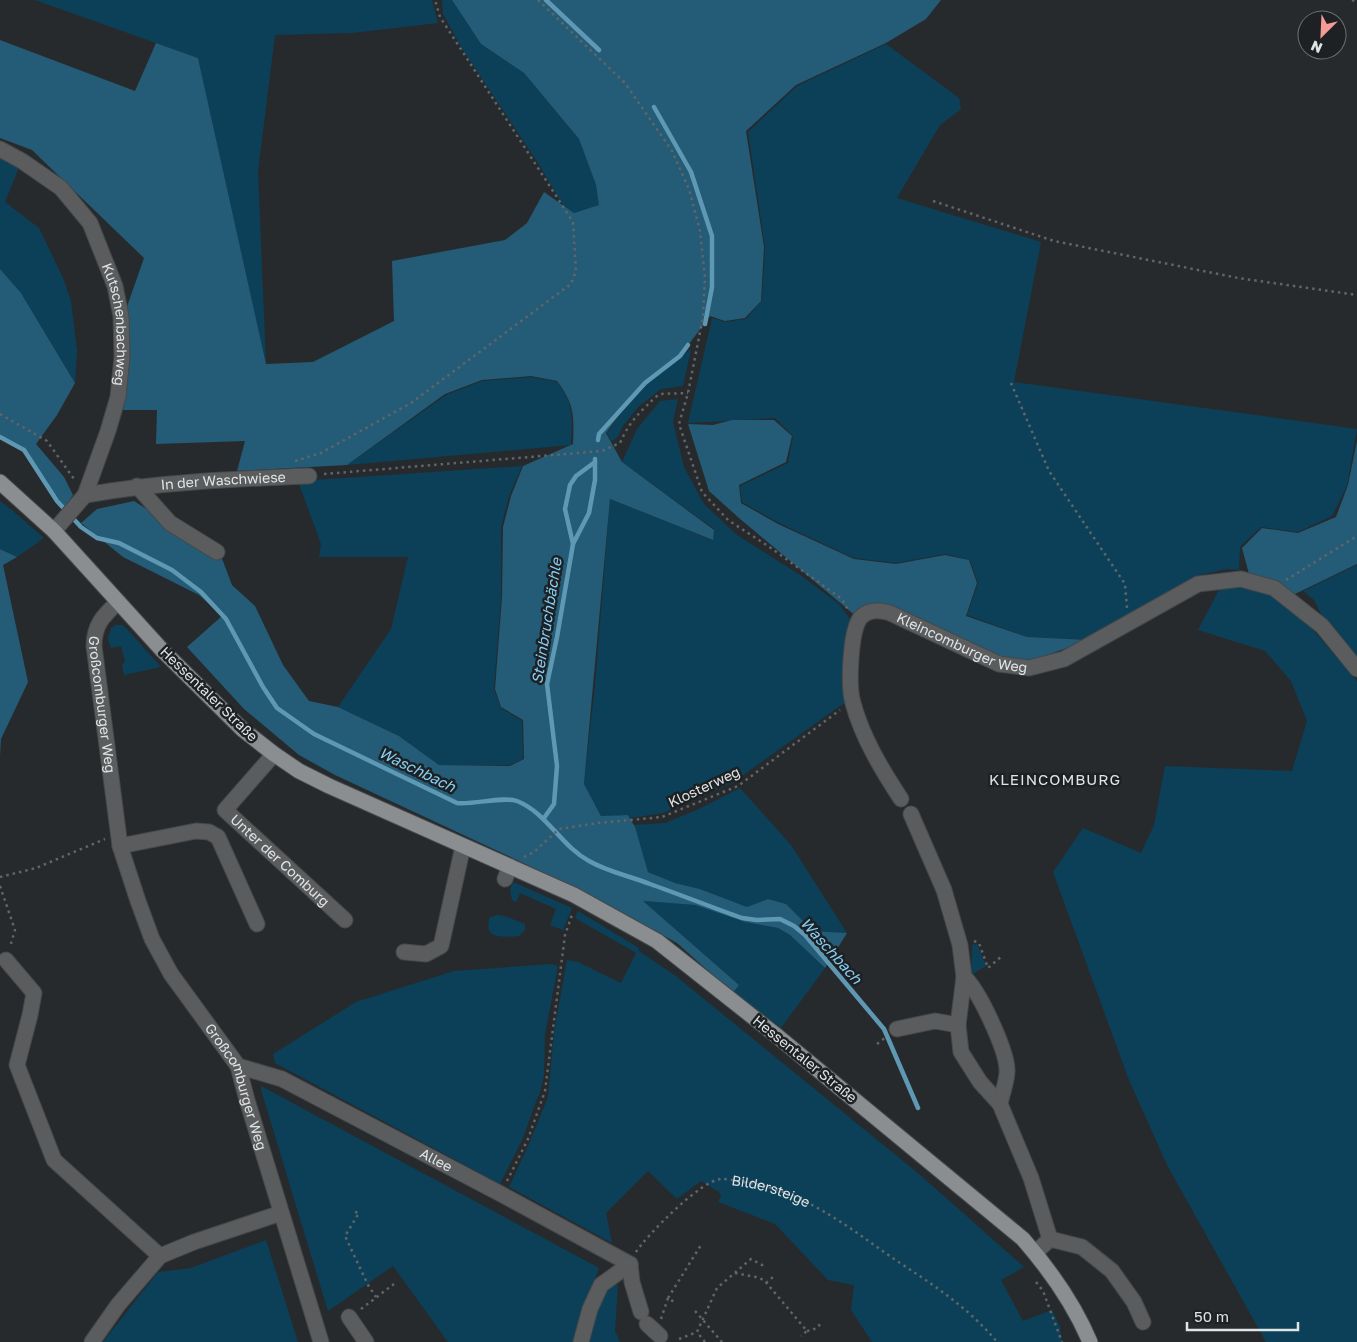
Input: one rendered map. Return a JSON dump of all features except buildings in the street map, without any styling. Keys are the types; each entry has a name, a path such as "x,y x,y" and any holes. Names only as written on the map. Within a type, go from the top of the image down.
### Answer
{"main road":[{"name":"Hessentaler Straße","path":"0,482 54,531 162,650 242,729 274,754 299,771 329,786 463,846 507,873 574,895 657,941 784,1042 1023,1239 1052,1276 1081,1321 1090,1342"}],"street":[{"name":"Kutschenbachweg","path":"0,149 22,161 61,188 90,223 115,286 121,316 122,357 118,397 108,431 85,495 54,531"},
{"name":"In der Waschwiese","path":"85,495 137,486 195,481 309,476"},
{"name":"In der Waschwiese","path":"137,486 170,523 217,552"},
{"name":"Kleincomburger Weg","path":"856,625 862,615 876,610 883,610 999,664 1029,668 1064,659 1198,584 1241,579 1274,588 1322,626 1357,669"},
{"name":"Großcomburger Weg","path":"118,602 98,623 94,634 94,646 119,840 152,939 171,974 238,1066 321,1342"},
{"path":"856,625 850,664 852,702 863,732 901,799"},
{"name":"Unter der Comburg","path":"274,754 225,810 345,920"},
{"path":"911,814 944,890 960,945 964,977 958,1025 961,1052 980,1082 1000,1104 1031,1178 1050,1239"},
{"path":"119,840 196,831 209,832 218,837 257,924"},
{"path":"404,952 426,954 441,946 463,846"},
{"path":"6,960 34,993 17,1065 54,1160 160,1256"},
{"path":"964,977 969,982 994,1029 1005,1062 1007,1070 1000,1104"},
{"path":"897,1029 934,1021 958,1025"},
{"name":"Allee","path":"238,1066 282,1079 630,1264"},
{"path":"92,1342 118,1306 160,1256 194,1242 281,1213"},
{"path":"1035,1253 1050,1239"},
{"path":"1050,1239 1082,1247 1112,1271 1134,1302 1143,1322"},
{"path":"581,1342 590,1309 601,1285 630,1264 632,1282 650,1326"},
{"path":"354,1313 366,1342"}],"path":[{"path":"293,461 322,453 411,403 570,284 576,271 573,222 440,17 435,0"},
{"path":"538,0 624,83 672,151 689,189 700,231 704,277 703,318 688,394 679,424 702,492 728,520 768,546 802,573 842,600 856,625"},
{"path":"1352,0 1357,2"},
{"path":"934,201 1054,241 1238,278 1357,295"},
{"path":"1011,383 1048,471 1125,584 1128,624"},
{"path":"309,476 602,451 620,443 628,427 640,412 659,394 688,394"},
{"path":"0,414 47,441 85,495"},
{"path":"1274,588 1357,536"},
{"name":"Klosterweg","path":"534,852 559,829 571,826 662,817 738,786 852,702"},
{"path":"0,876 36,868 89,845 119,840"},
{"path":"0,886 15,930 6,960"},
{"path":"501,1194 528,1139 544,1093 565,934 574,912"},
{"path":"971,942 976,941 979,943 988,968 1002,956"},
{"name":"Bildersteige","path":"630,1264 636,1251 647,1238 674,1210 706,1185 720,1179 758,1184 785,1192 822,1209 958,1302 997,1342"},
{"path":"355,1212 359,1214 344,1236 368,1285 376,1297"},
{"path":"650,1326 663,1315 668,1298 701,1245"},
{"path":"1035,1253 1032,1275 1043,1291 1062,1342"},
{"path":"679,1339 697,1332 717,1288 751,1259 762,1265 764,1262"},
{"path":"735,1273 756,1277 766,1283 807,1331"},
{"path":"766,1283 772,1277"},
{"path":"354,1313 394,1284"},
{"path":"668,1298 674,1302"},
{"path":"695,1311 722,1342"},
{"path":"801,1336 819,1325 821,1328"},
{"path":"697,1332 705,1342"}],"shaded area":[{"path":"35,0 432,0 438,23 352,33 275,35 258,171 266,365 198,58"},
{"path":"442,0 452,0 481,44 524,73 579,139 596,185 600,205 574,213 562,204 540,166 461,47 443,14"},
{"path":"452,0 941,0 926,19 886,43 796,85 746,131 764,247 761,301 745,318 725,321 710,316 683,352 631,399 606,433 622,462 714,530 713,540 610,499 584,784 601,816 628,815 635,827 648,872 747,907 768,899 786,904 813,931 847,933 825,968 790,935 778,928 745,922 695,905 643,901 739,985 733,993 677,943 608,905 335,775 299,755 244,709 187,647 222,616 199,595 123,557 81,523 97,509 134,501 221,556 232,585 255,606 283,665 309,701 338,707 399,736 439,765 510,766 524,759 523,720 501,707 495,689 502,597 503,527 511,496 523,466 573,444 572,411 563,389 557,381 531,376 482,380 445,394 347,465 237,471 245,441 156,444 157,410 123,410 124,315 144,258 32,150 0,138 0,40 135,91 156,43 198,58 266,364 313,362 394,321 392,261 505,240 527,223 544,192 574,213 599,205 596,185 579,139 524,73 481,44"},
{"path":"886,44 959,98 961,109 940,125 897,198 1041,242 1014,382 1357,429 1347,486 1332,516 1298,532 1261,527 1240,547 1239,570 1227,569 1195,576 1091,640 1027,637 967,615 978,583 970,560 945,554 896,563 854,558 779,523 742,502 740,486 788,463 793,436 775,418 688,423 712,318 726,322 746,319 762,300 765,247 748,132 797,86"},
{"path":"0,158 19,167 5,202 39,228 63,278 71,301 77,351 75,383 21,293 0,269"},
{"path":"0,269 21,293 75,383 57,415 36,444 64,477 73,495 63,510 59,500 22,450 0,439"},
{"path":"691,349 683,386 661,389 638,407 623,426 617,438 611,441 607,433 631,399 657,374"},
{"path":"531,377 557,382 563,390 570,405 571,445 347,465 446,395 482,381"},
{"path":"678,399 673,422 684,467 704,504 737,535 800,575 839,604 852,622 846,703 732,783 663,813 631,818 627,815 601,816 584,784 595,685 610,499 712,540 714,529 622,462 637,429 660,401"},
{"path":"732,420 774,420 792,436 786,462 739,485 741,503 778,524 854,559 896,564 945,555 969,560 977,583 966,616 1027,637 1089,640 1028,662 996,657 890,607 857,617 709,491 688,424 713,425"},
{"path":"1357,441 1357,564 1295,594 1275,582 1249,574 1242,548 1262,528 1298,533 1336,517 1348,485"},
{"path":"522,466 509,496 501,528 501,597 494,689 501,708 522,721 523,759 510,765 439,765 399,736 338,707 391,629 408,557 319,557 321,544 298,481"},
{"path":"0,501 44,538 17,557 0,549"},
{"path":"0,549 17,557 3,565 28,682 1,739 0,756"},
{"path":"1357,565 1357,663 1329,630 1314,600 1303,591"},
{"path":"1248,587 1278,598 1307,623 1357,681 1357,1342 1266,1342 1167,1165 1129,1080 1053,872 1083,828 1141,853 1154,825 1165,766 1292,771 1307,721 1291,681 1265,651 1198,630 1220,588"},
{"path":"116,625 122,625 127,629 161,667 124,675 122,665 125,662 121,646 111,648 108,639 111,628"},
{"path":"740,788 791,845 847,933 813,931 786,904 768,899 747,907 648,872 633,825 665,823 699,809"},
{"path":"513,882 572,908 563,930 550,925 556,909 520,893 516,902 512,900 510,890"},
{"path":"642,901 695,905 745,922 778,928 790,935 825,968 781,1028 733,993 739,985"},
{"path":"578,911 639,948 638,950 677,977 919,1174 1024,1267 1001,1280 1023,1321 1052,1310 1060,1327 1062,1342 872,1342 851,1310 854,1285 828,1280 775,1224 718,1202 721,1196 719,1192 701,1181 677,1199 648,1171 606,1213 612,1243 509,1187 548,1097 554,1032 567,960 578,962 621,983 636,953 575,918"},
{"path":"497,915 525,924 525,930 519,936 496,936 489,930 488,924 490,917"},
{"path":"977,944 986,966 971,975 972,945"},
{"path":"551,964 558,966 545,1034 544,1076 539,1096 523,1138 500,1184 275,1063 273,1054 356,1002 454,971"},
{"path":"261,1086 599,1268 587,1301 577,1342 448,1342 393,1266 328,1311"},
{"path":"266,1240 298,1342 103,1342 158,1272 191,1268"},
{"path":"607,1284 618,1285 615,1331 620,1342 587,1342 596,1310"}],"waterway":[{"name":"Steinbruchbächle","path":"546,0 599,50"},
{"name":"Steinbruchbächle","path":"654,107 691,172 712,236 712,287 705,324"},
{"name":"Steinbruchbächle","path":"598,440 599,434 645,383 680,356 688,345"},
{"name":"Waschbach","path":"0,437 24,450 57,501 81,527 97,538 119,543 172,570 201,592 226,619 263,687 277,708 314,734 457,803 504,799 517,801 528,806 546,821 579,855 604,868 742,918 757,920 780,919 794,926 805,935 884,1029 918,1108"},
{"name":"Steinbruchbächle","path":"544,818 554,804 557,766 547,684 573,544 565,509 570,485 576,476 595,462 595,459"},
{"name":"Steinbruchbächle","path":"573,544 589,513 595,480 595,462"}],"district":[{"name":"KLEINCOMBURG","path":"1055,780"}]}
